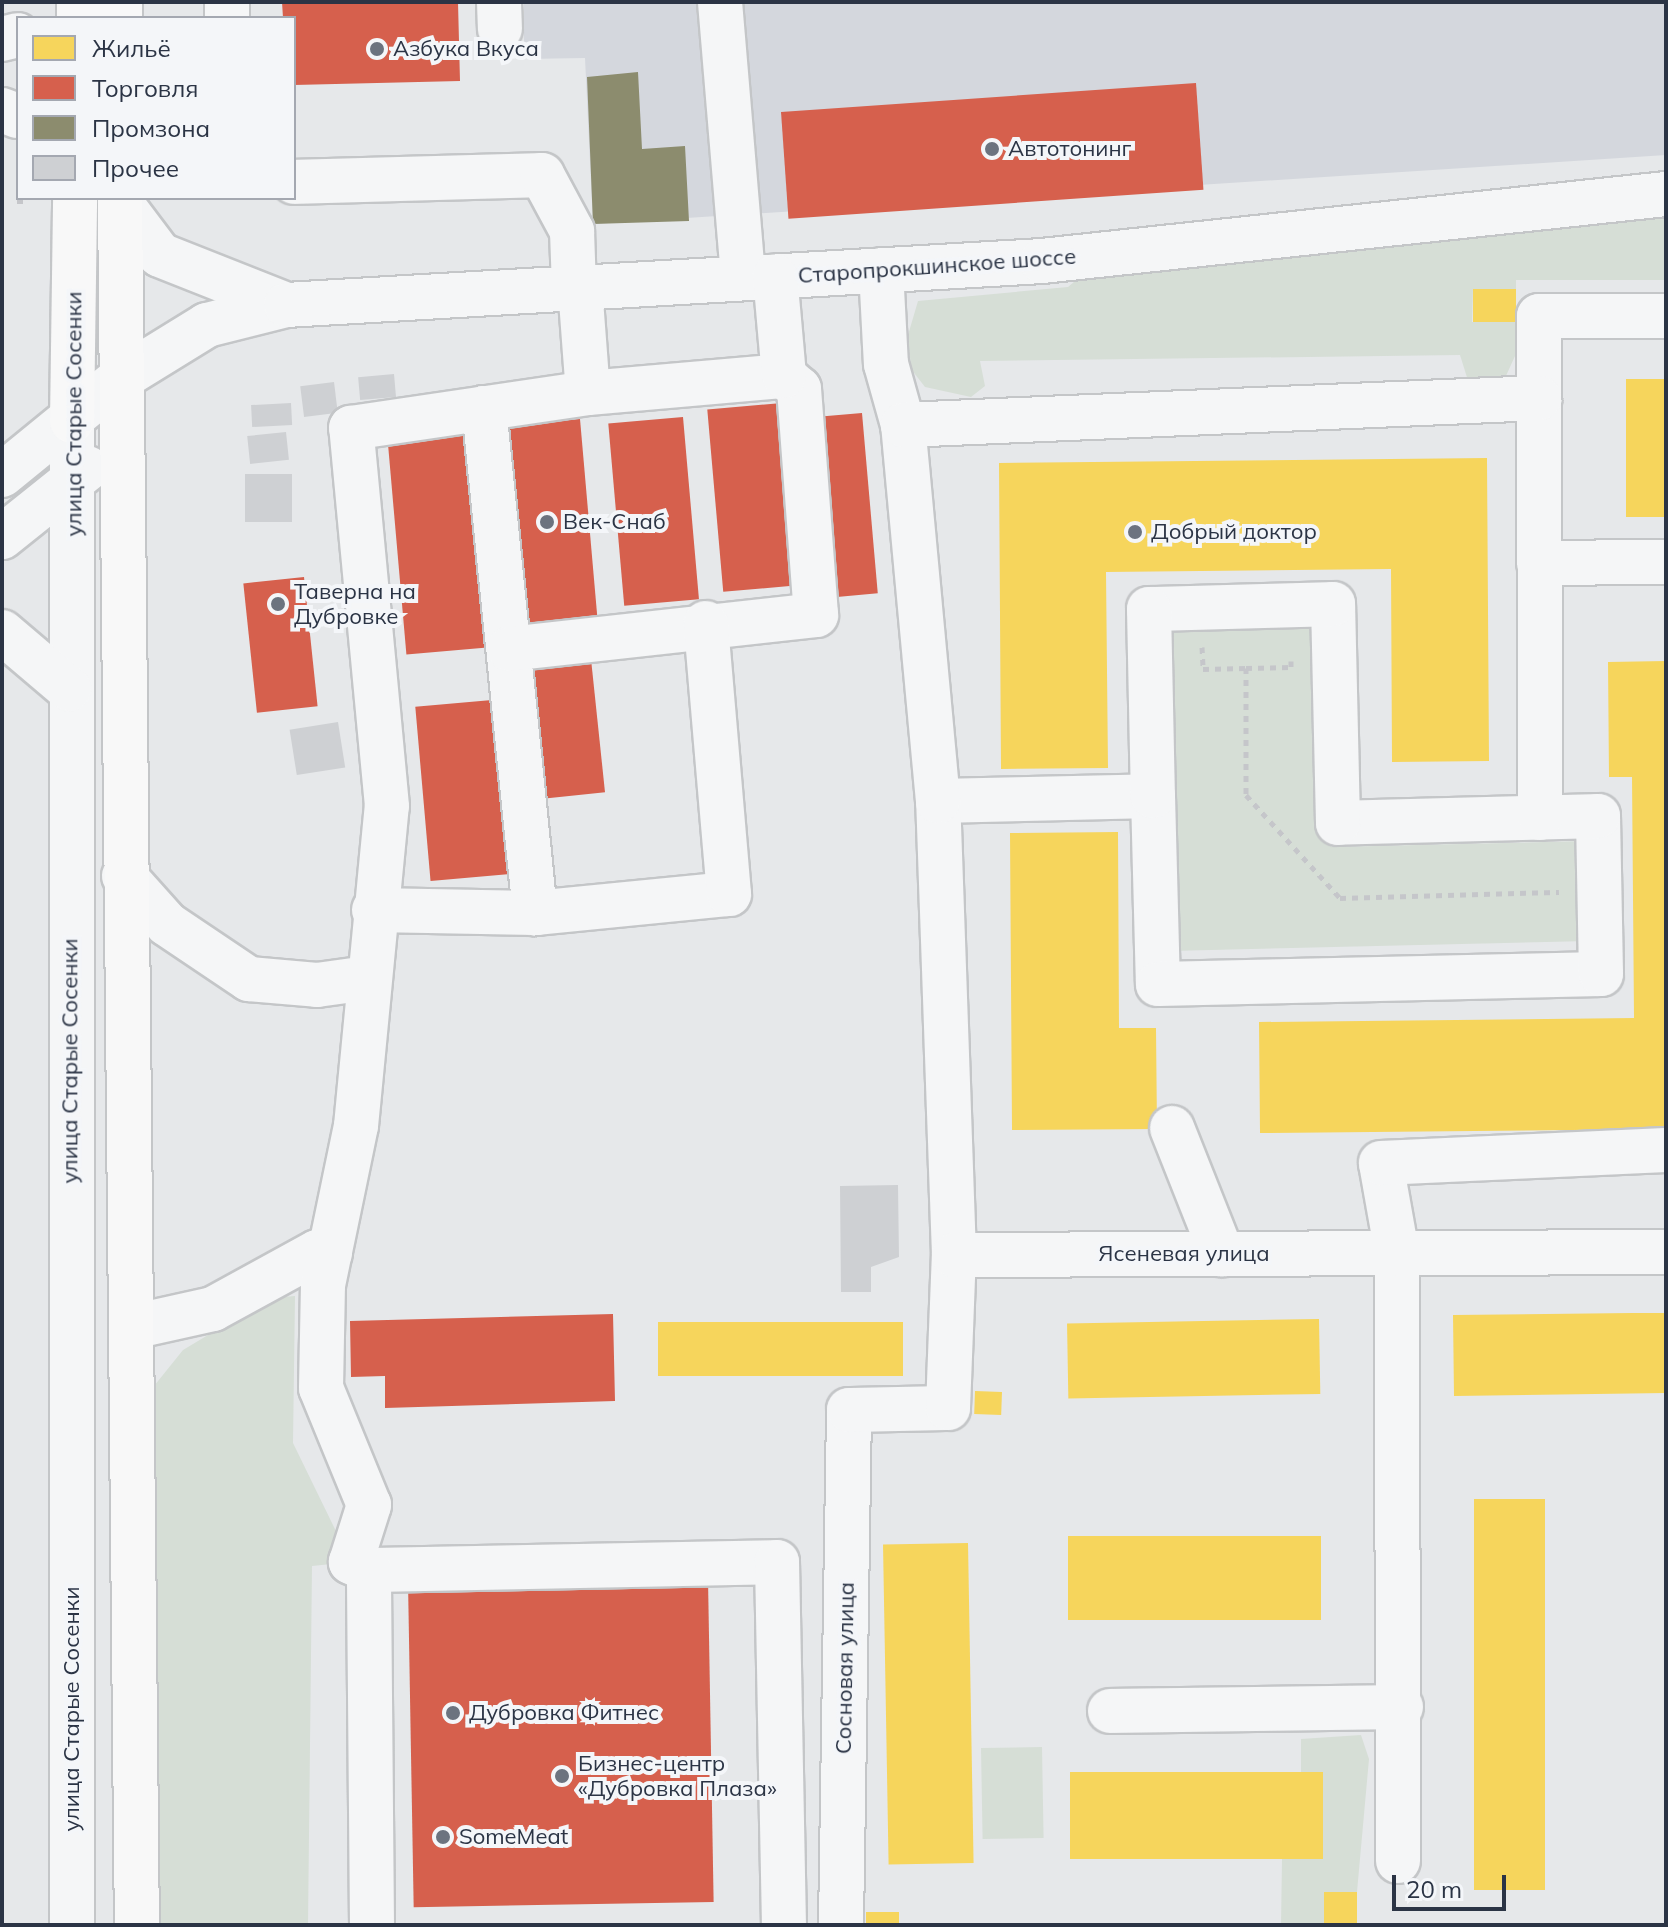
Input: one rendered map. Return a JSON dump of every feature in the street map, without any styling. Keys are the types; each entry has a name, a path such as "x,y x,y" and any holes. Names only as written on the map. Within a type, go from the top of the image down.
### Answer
{"main road":[{"name":"улица Старые Сосенки","path":"72,421 75,200"},
{"path":"120,200 124,876 132,1327 137,1925"}],"street":[{"path":"509,649 706,623 816,615 799,389 784,376 759,276 720,2"},
{"path":"296,182 542,175 572,231 588,393"},
{"name":"Старопрокшинское шоссе","path":"2,475 121,378 207,325 286,305 1042,261 1666,194"},
{"path":"120,200 160,255 286,305"},
{"path":"881,270 886,364 903,425 938,801 954,1255"},
{"path":"1540,818 1539,316 1666,316"},
{"path":"2,537 75,484 122,423 207,325"},
{"path":"784,376 588,393 351,428 387,806 374,910 356,1126 330,1253 321,1388 385,1506 351,1562 369,1570 577,1570 777,1562 784,1925"},
{"path":"903,425 1539,398"},
{"path":"484,408 535,913"},
{"name":"улица Старые Сосенки","path":"72,421 75,484 69,689 72,1925"},
{"path":"1539,563 1666,562"},
{"path":"1333,604 1338,823 1598,816 1601,974 1158,984 1153,796 1149,609 1333,604"},
{"path":"374,910 535,913 729,894 706,623"},
{"path":"2,632 69,689"},
{"path":"938,801 1153,796"},
{"path":"124,876 167,924 249,979 317,985 368,978"},
{"path":"1172,1128 1222,1254"},
{"path":"1398,1861 1401,1707 1397,1253 1381,1163 1666,1150"},
{"path":"132,1327 213,1309 317,1252 330,1253"},
{"name":"Ясеневая улица","path":"954,1255 1666,1252"},
{"name":"Сосновая улица","path":"841,1925 849,1410 948,1408 954,1255"},
{"path":"369,1570 372,1925"},
{"path":"1110,1711 1401,1707"}],"path":[{"path":"17,201 27,201"}],"shaded area":[{"path":"524,2 1666,2 1666,155 593,224 585,58 524,59"},
{"path":"1666,214 1666,280 1516,280 1516,289 1473,289 1472,322 1516,322 1515,356 1505,378 1470,387 1460,355 980,361 985,386 971,397 925,387 911,369 908,335 918,301 1068,287 1094,265"},
{"path":"1326,627 1331,847 1586,841 1588,941 1170,951 1163,631"},
{"path":"295,1296 293,1443 351,1562 312,1566 308,1925 153,1925 146,1396 183,1350 270,1298"},
{"path":"1361,1735 1369,1759 1357,1892 1324,1892 1324,1925 1281,1925 1282,1859 1323,1858 1323,1773 1301,1772 1301,1739"},
{"path":"1042,1747 1044,1838 983,1839 981,1748"}],"building: Жильё":[{"path":"1473,289 1516,289 1516,322 1473,322"},
{"path":"1626,379 1666,379 1666,517 1626,517"},
{"path":"1487,458 1489,761 1392,762 1391,569 1106,572 1108,768 1001,769 999,463"},
{"path":"1666,661 1666,1129 1260,1133 1259,1022 1634,1018 1632,777 1609,777 1608,662"},
{"path":"1118,832 1119,1028 1156,1028 1157,1129 1012,1130 1010,833"},
{"path":"1666,1313 1666,1393 1454,1396 1453,1315"},
{"path":"1319,1319 1320,1394 1068,1398 1067,1323"},
{"path":"658,1322 903,1322 903,1376 658,1376"},
{"path":"975,1391 1002,1392 1001,1415 974,1414"},
{"path":"1474,1499 1545,1499 1545,1890 1474,1890"},
{"path":"1068,1536 1321,1536 1321,1620 1068,1620"},
{"path":"968,1543 974,1863 889,1864 883,1544"},
{"path":"1070,1772 1323,1772 1323,1859 1070,1859"},
{"path":"1324,1892 1357,1892 1357,1925 1324,1925"},
{"path":"866,1912 899,1912 899,1925 866,1925"}],"building: Торговля":[{"name":"Азбука Вкуса","path":"282,2 458,2 460,81 296,85 296,16 283,16"},
{"name":"Автотонинг","path":"1196,83 1203,190 788,219 781,112"},
{"path":"782,403 798,585 723,592 707,410"},
{"path":"862,413 878,593 837,597 821,417"},
{"path":"683,417 699,599 624,606 608,424"},
{"name":"Век-Снаб","path":"580,419 597,617 515,624 497,426"},
{"path":"471,429 490,647 406,654 387,436"},
{"path":"304,577 318,706 257,713 243,583"},
{"path":"591,659 605,792 528,800 514,667"},
{"path":"492,700 507,874 431,881 415,707"},
{"path":"613,1314 615,1401 385,1408 385,1376 351,1377 350,1321"},
{"name":"Бизнес-центр «Дубровка Плаза»","path":"708,1579 714,1902 414,1907 408,1584"}],"building: Промзона":[{"path":"638,72 642,149 685,146 689,221 593,224 587,77"}],"building: Прочее":[{"path":"394,374 396,397 360,400 358,377"},
{"path":"334,382 338,413 304,417 300,386"},
{"path":"291,403 292,425 252,427 251,405"},
{"path":"286,432 289,460 250,464 247,436"},
{"path":"245,474 292,474 292,522 245,522"},
{"path":"338,722 345,767 297,775 290,730"},
{"path":"898,1185 899,1257 871,1267 871,1292 841,1292 840,1186"}],"place":[{"name":"Азбука Вкуса","path":"377,49"},
{"name":"Автотонинг","path":"992,149"},
{"name":"Век-Снаб","path":"547,522"},
{"name":"Добрый доктор","path":"1135,532"},
{"name":"Таверна на Дубровке","path":"278,604"},
{"name":"Дубровка Фитнес","path":"453,1713"},
{"name":"Бизнес-центр «Дубровка Плаза»","path":"562,1776"},
{"name":"SomeMeat","path":"443,1837"}]}
